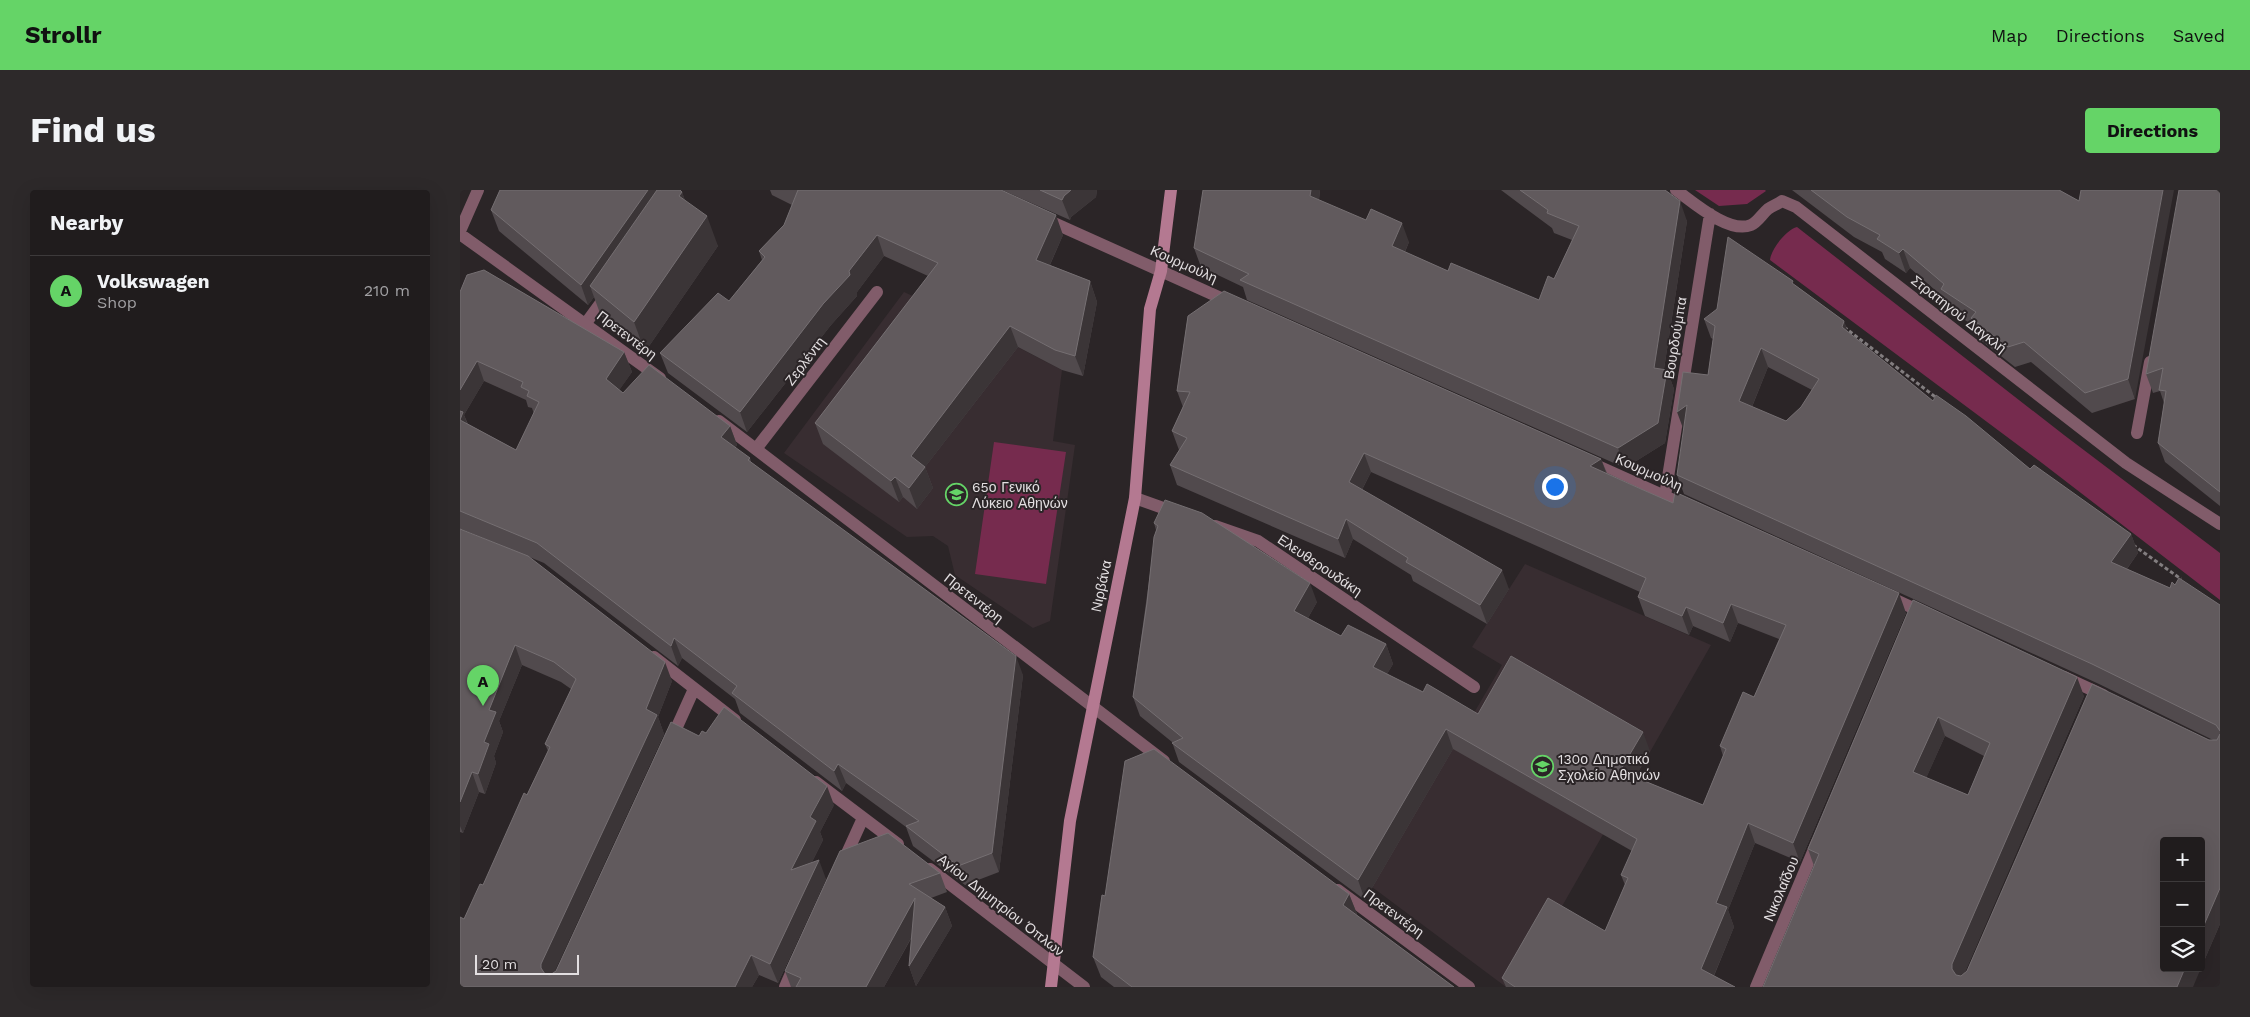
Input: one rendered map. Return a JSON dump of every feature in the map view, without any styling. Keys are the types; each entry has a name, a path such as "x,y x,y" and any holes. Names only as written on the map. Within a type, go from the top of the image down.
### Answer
{"street":[{"path":"460,232 478,190"},
{"name":"Νιρβάνα","path":"1051,987 1070,821 1135,498 1150,310 1161,271 1171,190"},
{"name":"Στρατηγού Δαγκλή","path":"1676,190 1710,214 1732,226 1743,228 1754,224 1769,209 1782,201 1796,207 2126,463 2220,524"},
{"name":"Κουρμούλη","path":"1035,214 1242,307"},
{"name":"Βουρδούμπα","path":"1666,496 1710,214"},
{"name":"Πρετεντέρη","path":"460,232 671,386"},
{"path":"586,323 614,283"},
{"name":"Ζερλέντη","path":"756,449 877,292"},
{"path":"2136,433 2153,346"},
{"name":"Πρετεντέρη","path":"710,415 1173,768"},
{"name":"Κουρμούλη","path":"1575,456 1701,512"},
{"path":"1135,498 1188,516"},
{"name":"Ελευθερουδάκη","path":"1206,523 1258,541 1474,687"},
{"path":"1872,589 1914,614 1934,618"},
{"path":"640,647 748,730"},
{"path":"2051,671 2094,696 2113,700"},
{"path":"665,752 694,689"},
{"name":"Αγίου Δημητρίου Όπλων","path":"810,777 1084,987"},
{"path":"839,871 864,818"},
{"name":"Νικολαΐδου","path":"1756,987 1821,834"},
{"name":"Πρετεντέρη","path":"1325,880 1469,987"},
{"path":"785,987 801,951"}],"path":[{"path":"1844,326 1946,405"},
{"path":"2126,540 2189,585"}],"shaded area":[{"path":"1695,190 1766,191 1747,204 1719,206"},
{"path":"1797,227 2064,435 2220,553 2220,600 2042,463 1770,260 1773,251 1780,241 1788,232"},
{"name":"65ο Γενικό Λύκειο Αθηνών","path":"904,292 975,325 1062,370 1053,441 1075,445 1050,621 1033,628 955,575 948,546 933,536 907,537 784,453"},
{"path":"994,442 1066,452 1046,584 975,574"},
{"name":"130ο Δημοτικό Σχολείο Αθηνών","path":"1525,564 1711,645 1516,987 1506,987 1372,887 1502,665 1472,647"}],"building":[{"path":"500,190 648,190 581,285 491,210"},
{"path":"657,190 680,190 682,192 679,196 707,216 634,322 590,286"},
{"path":"798,190 1001,190 1056,215 1036,260 1090,281 1075,356 1055,350 1010,326 911,456 925,467 909,488 895,477 891,481 815,423 938,263 877,235 849,271 850,275 823,304 740,412 660,353 718,293 729,301 765,257 759,251 784,225"},
{"path":"1040,190 1071,190 1062,200"},
{"path":"1203,190 1311,190 1310,196 1366,220 1371,209 1402,223 1392,246 1448,271 1451,263 1539,300 1548,276 1554,279 1579,226 1547,213 1548,210 1520,190 1665,190 1680,201 1654,368 1667,370 1658,423 1618,448 1240,280 1249,274 1194,248"},
{"path":"1811,190 2059,190 2079,201 2081,190 2163,190 2128,379 2085,393 2024,342 2008,347 1971,318 1976,312 1941,289 1944,284 1903,249 1899,253 1877,239 1880,235 1847,217"},
{"path":"2179,190 2220,190 2220,492 2158,443 2166,391 2159,390 2163,368 2146,374"},
{"path":"1728,237 1793,281 1792,283 1844,321 1842,327 1933,401 1936,395 1966,416 2030,469 2034,465 2131,534 2111,562 2170,588 2172,582 2175,585 2179,578 2220,605 2220,731 2216,725 2092,664 1677,475 1687,405 1677,412 1683,372 1708,375 1715,326 1704,319 1717,309","holes":["1761,348 1819,379 1801,407 1786,421 1739,401"]},
{"path":"484,270 624,352 606,379 623,393 649,365 730,426 721,437 750,458 748,460 1016,656 992,853 958,866 906,826 919,821 838,764 834,771 732,693 737,686 674,638 671,646 537,543 460,511 460,420 516,450 539,402 527,396 529,391 521,387 523,382 477,361 460,390 460,292 467,275"},
{"path":"1224,291 1601,459 1590,466 1641,489 1673,503 1675,492 1899,593 1793,843 1748,823 1716,903 1727,907 1701,969 1735,987 1515,987 1502,978 1548,898 1605,931 1628,878 1621,875 1637,839 1446,729 1358,880 1172,743 1183,738 1133,697 1147,603 1154,537 1158,526 1154,523 1165,500 1202,513 1310,583 1294,611 1341,636 1348,625 1386,644 1373,667 1423,692 1427,684 1478,714 1511,656 1643,732 1620,771 1703,805 1726,749 1720,746 1743,692 1754,697 1786,625 1731,604 1723,623 1686,607 1682,616 1638,597 1646,578 1364,453 1349,482 1502,570 1480,605 1406,562 1408,558 1346,519 1338,539 1170,465 1187,438 1172,431 1190,392 1177,391 1188,316"},
{"path":"460,529 528,556 665,662 646,709 657,715 541,964 545,974 550,975 556,971 671,722 699,736 702,731 706,733 724,707 827,786 810,817 816,821 791,870 819,860 770,964 751,955 735,987 460,987 460,917 464,919 480,884 483,885 524,793 527,795 550,747 545,744 576,679 554,662 515,645 489,710 496,712 484,742 489,744 478,774 472,772 460,802"},
{"path":"1913,600 2077,677 1952,964 1952,969 1956,975 1961,976 1967,971 2092,684 2209,740 2217,740 2220,734 2220,888 2205,923 2205,837 2160,837 2160,972 2183,972 2177,987 1763,987 1819,854 1808,849","holes":["1938,717 1990,743 1968,795 1913,772"]},
{"path":"1154,749 1349,894 1343,905 1454,987 1132,987 1093,957 1102,895 1105,896 1125,761"},
{"path":"888,833 940,873 909,884 945,907 909,966 915,898 866,987 796,987 801,978 785,971 840,851"}],"place":[{"name":"65ο Γενικό Λύκειο Αθηνών","path":"956,495"},
{"name":"Volkswagen","path":"483,706"},
{"name":"130ο Δημοτικό Σχολείο Αθηνών","path":"1542,767"}]}
